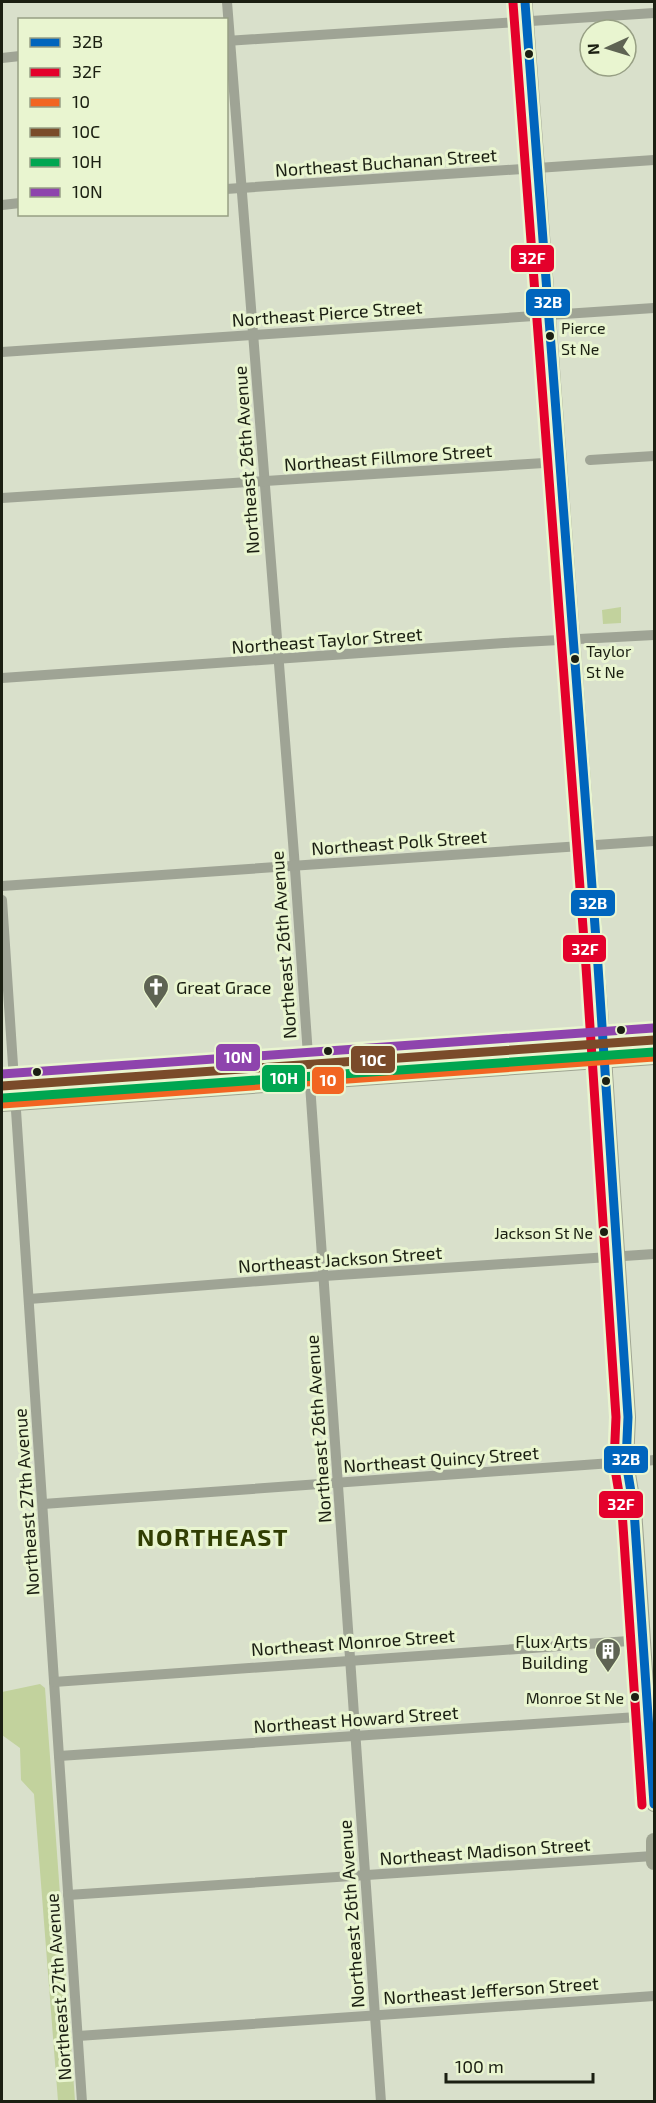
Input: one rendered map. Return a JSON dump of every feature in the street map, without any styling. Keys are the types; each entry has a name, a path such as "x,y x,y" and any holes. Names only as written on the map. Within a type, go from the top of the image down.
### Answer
{"main road":[{"path":"525,2 589,845 634,1510 649,1640 654,1804"},
{"path":"8,1103 654,1040"},
{"path":"8,1086 604,1061 654,1056"}],"street":[{"name":"Northeast 26th Avenue","path":"227,2 228,18"},
{"path":"229,41 654,13"},
{"name":"Northeast 26th Avenue","path":"228,22 295,865 381,2102"},
{"path":"2,58 18,56"},
{"name":"Northeast Buchanan Street","path":"228,189 654,160"},
{"path":"2,205 18,203"},
{"name":"Northeast Pierce Street","path":"2,352 654,308"},
{"path":"590,460 654,456"},
{"name":"Northeast Fillmore Street","path":"2,498 560,462"},
{"name":"Northeast Taylor Street","path":"2,678 654,635"},
{"name":"Northeast Polk Street","path":"2,886 654,841"},
{"name":"Northeast 27th Avenue","path":"2,900 8,1103 29,1299 82,2102"},
{"name":"Northeast Jackson Street","path":"29,1299 654,1254"},
{"name":"Northeast Quincy Street","path":"43,1504 654,1460"},
{"name":"Northeast Monroe Street","path":"54,1682 649,1640"},
{"name":"Northeast Howard Street","path":"59,1756 652,1716"},
{"name":"Northeast Madison Street","path":"68,1895 654,1853"},
{"name":"Northeast Jefferson Street","path":"78,2036 654,1996"}],"green space":[{"path":"621,607 621,623 603,624 602,610"},
{"path":"40,1684 45,1688 75,2101 58,2101 34,1794 21,1780 20,1748 2,1735 2,1692"}],"transit line":[{"name":"32B","path":"525,2 598,966 628,1417 626,1462 634,1510 654,1804"},
{"name":"32F","path":"513,3 586,967 616,1417 614,1463 622,1511 642,1805"},
{"name":"10N","path":"2,1074 653,1028"},
{"name":"10C","path":"2,1086 654,1040"},
{"name":"10H","path":"3,1098 654,1052"},
{"name":"10","path":"2,1104 654,1057"}],"place":[{"name":"Pierce St Ne","path":"550,336"},
{"name":"Taylor St Ne","path":"575,659"},
{"name":"Great Grace","path":"156,1010"},
{"name":"Jackson St Ne","path":"604,1232"},
{"name":"Flux Arts Building","path":"608,1674"},
{"name":"Monroe St Ne","path":"635,1697"}],"district":[{"name":"NORTHEAST","path":"213,1536"}]}
